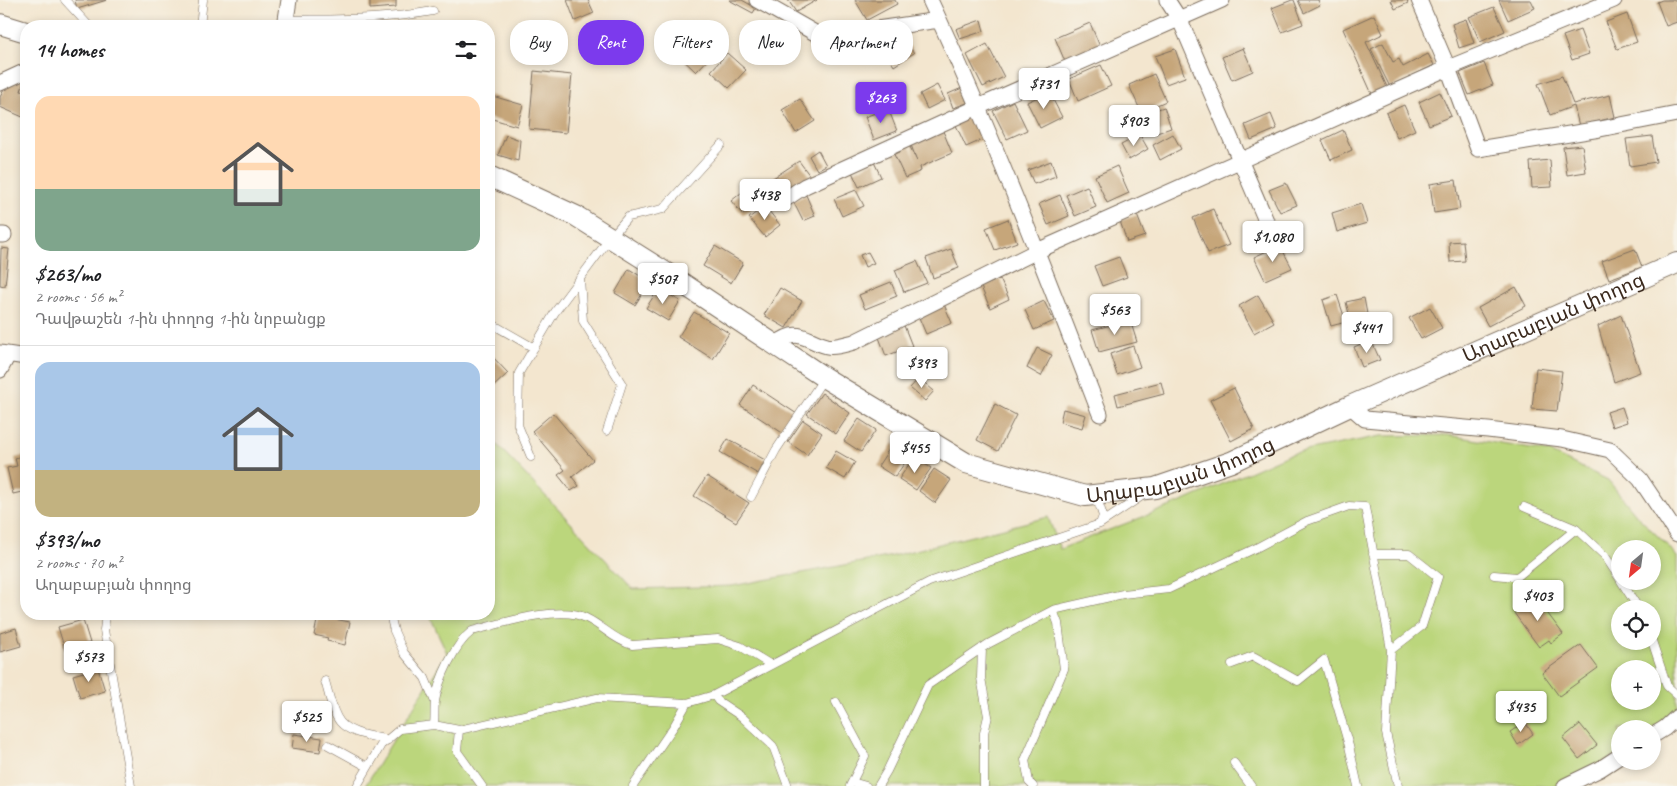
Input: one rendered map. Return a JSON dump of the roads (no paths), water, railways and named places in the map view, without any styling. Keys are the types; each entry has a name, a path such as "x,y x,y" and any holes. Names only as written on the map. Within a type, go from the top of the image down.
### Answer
{"street":[{"path":"286,20 289,0"},
{"path":"757,0 822,37 939,20"},
{"path":"930,0 978,107 1037,251 1100,414"},
{"path":"1167,0 1180,20 1273,237"},
{"path":"781,202 805,186 978,107 1222,0"},
{"path":"1419,0 1448,68 1478,148 1600,129 1677,114"},
{"path":"776,344 792,335 813,339 827,346 840,346 854,342 1037,251 1241,162 1448,68 1614,0"},
{"path":"0,24 20,30"},
{"path":"0,83 20,74"},
{"name":"Աղաբաբյան փողոց","path":"495,179 576,216 776,344 825,378 966,463 1085,496 1154,488 1231,462 1350,406 1677,262"},
{"path":"0,370 4,354 20,357"},
{"path":"1350,406 1365,419 1562,439 1610,450 1640,479 1677,534"},
{"path":"1661,729 1677,717"},
{"path":"1565,786 1611,762"}],"lane":[{"path":"65,0 83,20"},
{"path":"201,20 203,0"},
{"path":"345,20 410,15 433,11"},
{"path":"531,457 518,425 519,373 534,348 556,312 610,238 628,217 663,209 721,145"},
{"path":"580,279 583,321 622,384 607,431"},
{"path":"495,326 534,348"},
{"path":"751,497 776,450 825,378"},
{"path":"357,786 381,745 400,729 434,725 459,730 597,698 687,703 714,695 929,582 1100,524 1154,488"},
{"path":"1085,496 1099,504 1102,516 1100,524"},
{"path":"878,786 928,685 982,648 1053,610 1123,594 1169,589 1256,548 1307,521 1349,506 1365,507 1391,650 1386,733 1398,786"},
{"path":"1524,507 1576,529 1605,556 1611,565"},
{"path":"1494,575 1517,578 1576,529"},
{"path":"1373,554 1409,554 1438,577 1422,626 1391,650"},
{"path":"1033,786 1029,782 1025,760 1064,669 1058,623 1053,610"},
{"path":"434,725 435,703 442,677 458,644 472,631 525,618 565,613 584,617 620,642 632,645 718,639 740,646 771,665"},
{"path":"105,620 104,630 131,786"},
{"path":"392,620 404,653 425,678 435,703"},
{"path":"982,648 981,678 988,716 984,734 984,786"},
{"path":"1655,650 1667,686 1677,695"},
{"path":"1232,664 1254,656 1298,681 1324,660 1350,746 1358,786"},
{"path":"325,681 339,721 362,734 388,740"},
{"path":"714,695 718,701 742,717 773,746 788,786"},
{"path":"836,702 866,756 851,784 866,786"},
{"path":"633,786 674,726 687,703"},
{"path":"459,730 457,751 482,786"},
{"path":"328,746 368,767"},
{"path":"1234,762 1251,786"}]}
